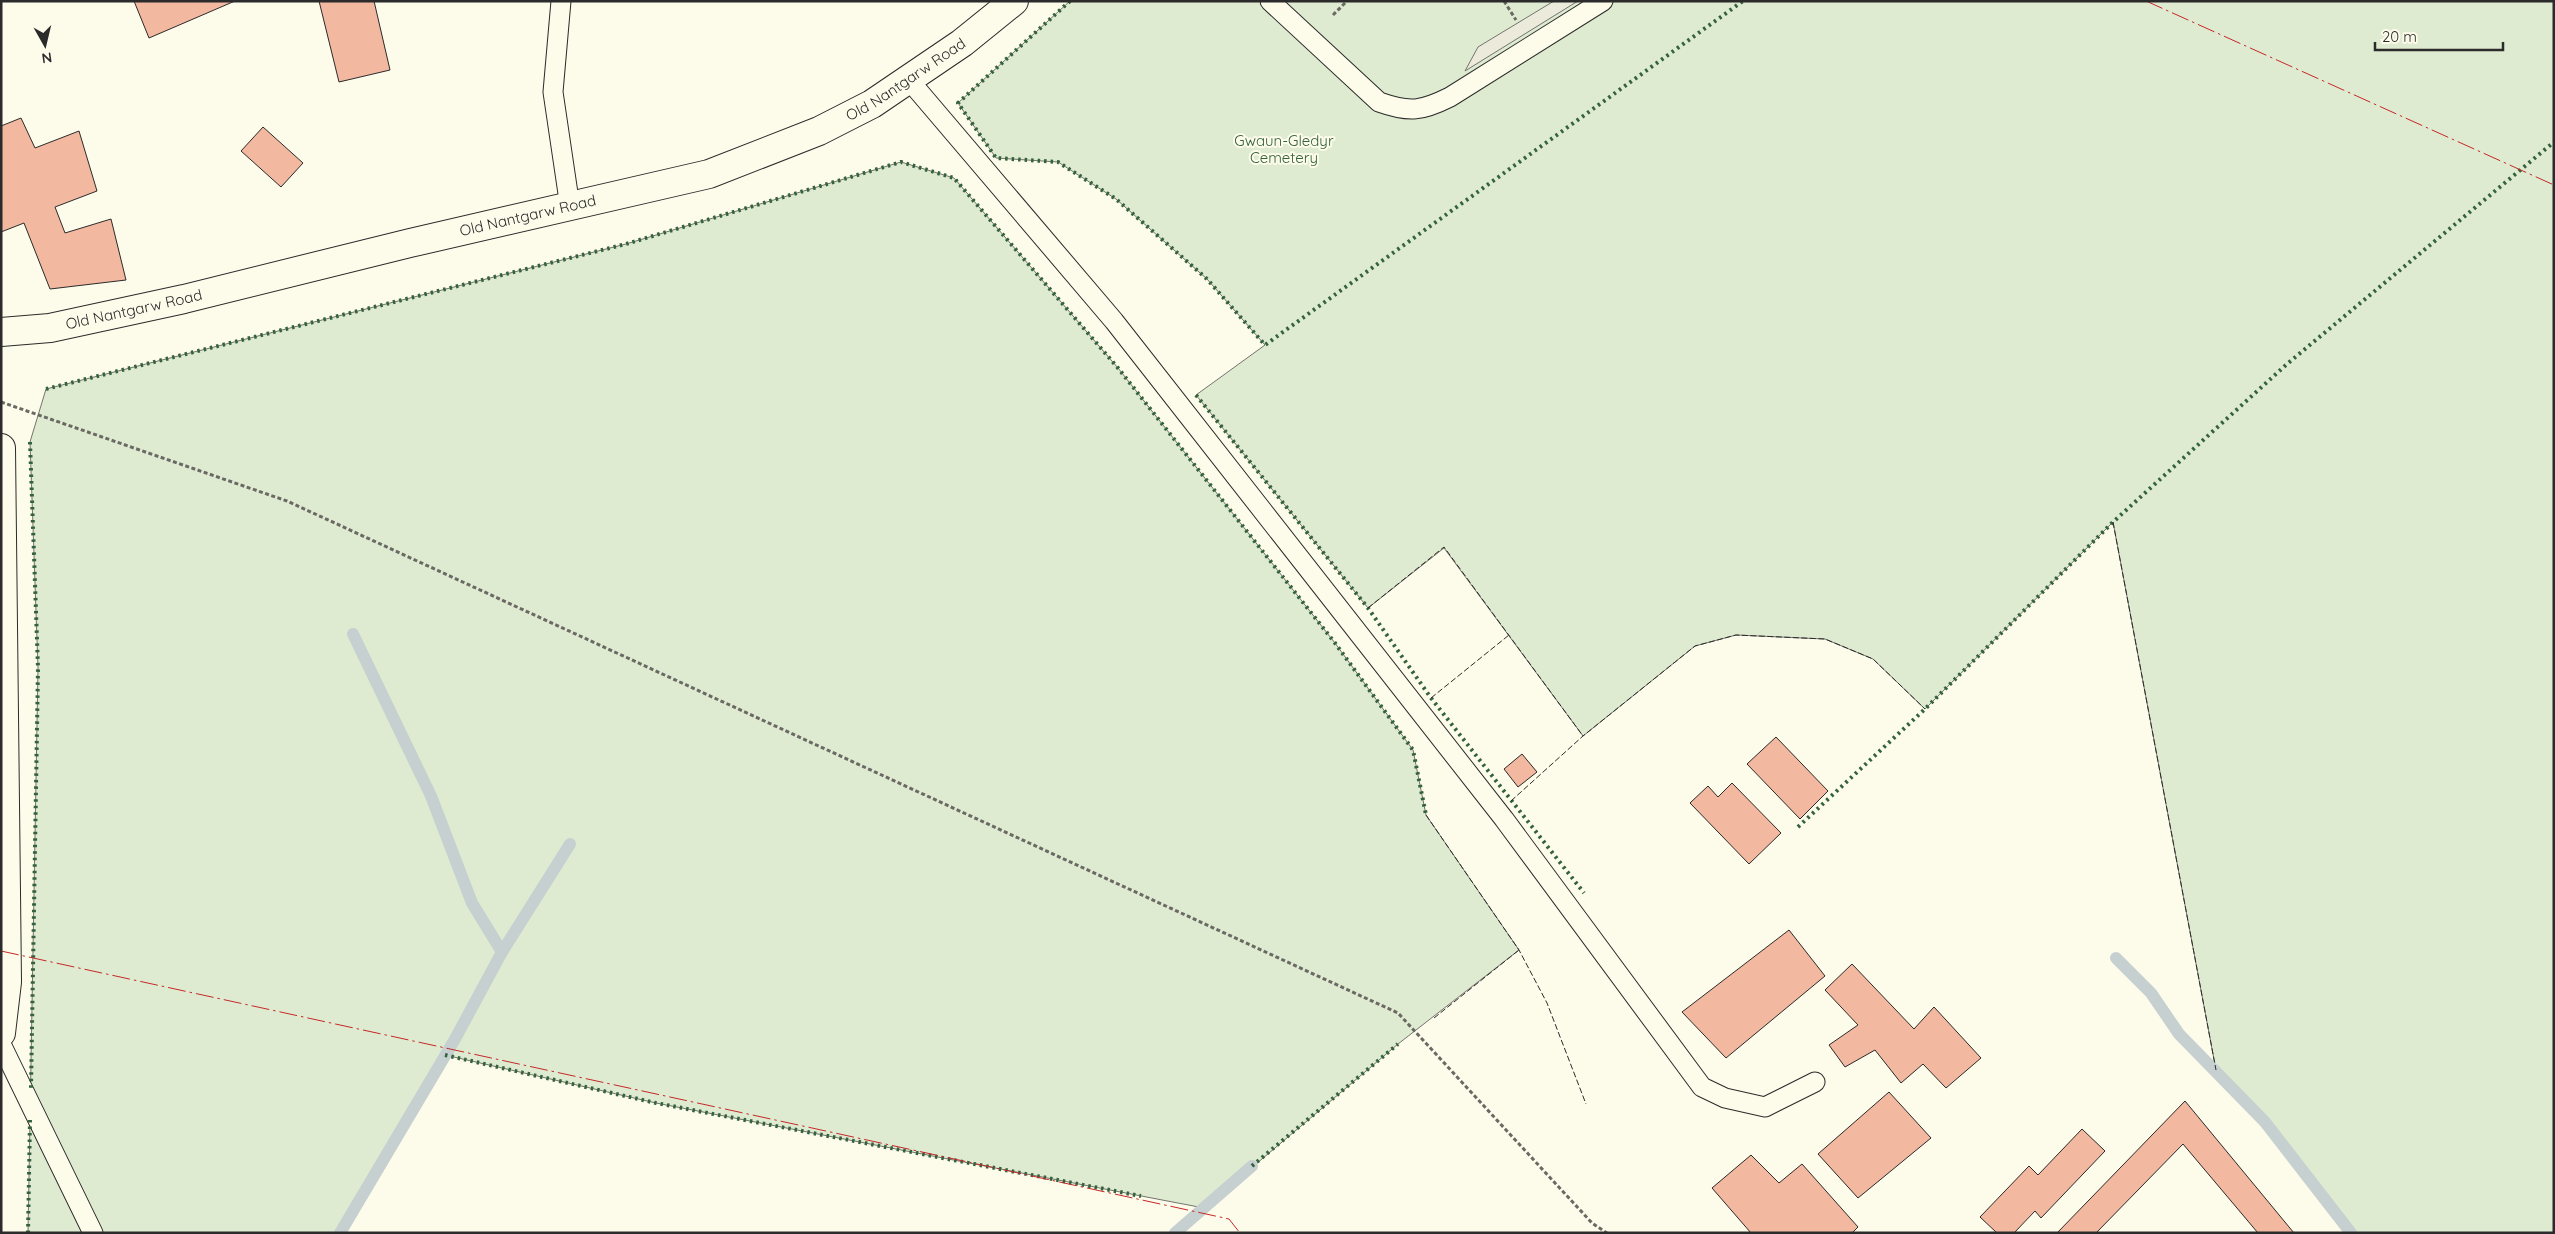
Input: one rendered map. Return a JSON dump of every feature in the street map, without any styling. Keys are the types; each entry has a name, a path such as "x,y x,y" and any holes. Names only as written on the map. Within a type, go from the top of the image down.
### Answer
{"street":[{"name":"Old Nantgarw Road","path":"1,332 50,328 175,301 410,243 570,208 709,174 758,157 819,131 863,109 962,43 1014,1"},
{"path":"1,448 7,972 1,1033"}],"lane":[{"path":"561,1 553,92 570,208"},
{"path":"1270,1 1379,102 1398,109 1415,110 1428,108 1450,97 1603,1"},
{"path":"909,80 1120,329 1504,819 1702,1087 1725,1098 1765,1107 1815,1082"},
{"path":"1,1044 93,1233"}],"path":[{"path":"1,402 287,501 1398,1013 1592,1223 1607,1233"}],"green space":[{"name":"Gwaun-Gledyr Cemetery","path":"1070,1 2554,1 2554,1233 2351,1233 2265,1122 2216,1070 2113,522 1925,709 1873,659 1825,639 1736,635 1695,646 1583,736 1444,548 1368,608 1196,395 1265,345 1207,279 1116,199 1058,162 996,158 958,103"},
{"path":"901,162 954,178 1118,368 1335,643 1413,750 1426,815 1519,950 1398,1044 1204,1208 656,1103 445,1055 340,1233 28,1233 38,668 30,442 46,389 626,244"}],"shaded area":[{"path":"1554,1 1578,1 1465,71 1478,47"}],"building":[{"path":"134,1 235,1 149,38"},
{"path":"319,1 374,1 390,70 339,82"},
{"path":"21,118 35,148 79,131 97,191 55,207 65,233 111,219 126,280 50,289 24,223 1,232 1,126"},
{"path":"263,127 303,163 281,187 241,151"},
{"path":"1776,737 1828,791 1800,819 1747,764"},
{"path":"1522,754 1537,772 1518,787 1504,769"},
{"path":"1732,783 1781,833 1749,864 1690,803 1708,786 1718,797"},
{"path":"1789,930 1825,976 1726,1058 1682,1012"},
{"path":"1852,964 1914,1029 1934,1007 1981,1058 1946,1088 1923,1064 1901,1083 1875,1050 1845,1067 1829,1045 1858,1025 1825,990"},
{"path":"1889,1092 1931,1138 1858,1198 1818,1154"},
{"path":"2185,1101 2294,1233 2258,1233 2183,1144 2096,1233 2057,1233"},
{"path":"2082,1129 2105,1151 2041,1218 2035,1211 2014,1233 1997,1233 1980,1217 2029,1166 2038,1175"},
{"path":"1751,1155 1779,1183 1802,1164 1858,1227 1852,1233 1751,1233 1712,1188"}],"waterway":[{"path":"353,634 431,796 472,903 502,952"},
{"path":"340,1233 455,1039 502,952 570,844"},
{"path":"2116,958 2151,993 2179,1034 2265,1122 2351,1233"},
{"path":"1175,1233 1252,1166"}],"hedge":[{"path":"1070,1 958,103 996,158 1058,162 1116,199 1207,279 1265,345 1743,1"},
{"path":"1798,827 1925,709 2113,522 2287,364 2554,142"},
{"path":"46,389 626,244 901,162 954,178 1118,368 1335,643 1413,750 1426,815"},
{"path":"1196,395 1368,608 1431,698 1584,893"},
{"path":"30,442 38,668 31,1088"},
{"path":"1252,1166 1398,1044"},
{"path":"445,1055 656,1103 1141,1196"},
{"path":"28,1233 30,1120"}],"fence":[{"path":"2113,522 2216,1070"},
{"path":"1368,608 1444,547 1583,736"},
{"path":"1431,698 1509,635"},
{"path":"1511,801 1583,736 1695,646 1736,635 1825,639 1873,659 1925,709"},
{"path":"1426,815 1519,950 1547,1003 1586,1104"},
{"path":"1434,1018 1519,950"}],"power":[{"path":"2146,1 2554,185"},
{"path":"1,951 1229,1219 1240,1233"}]}
